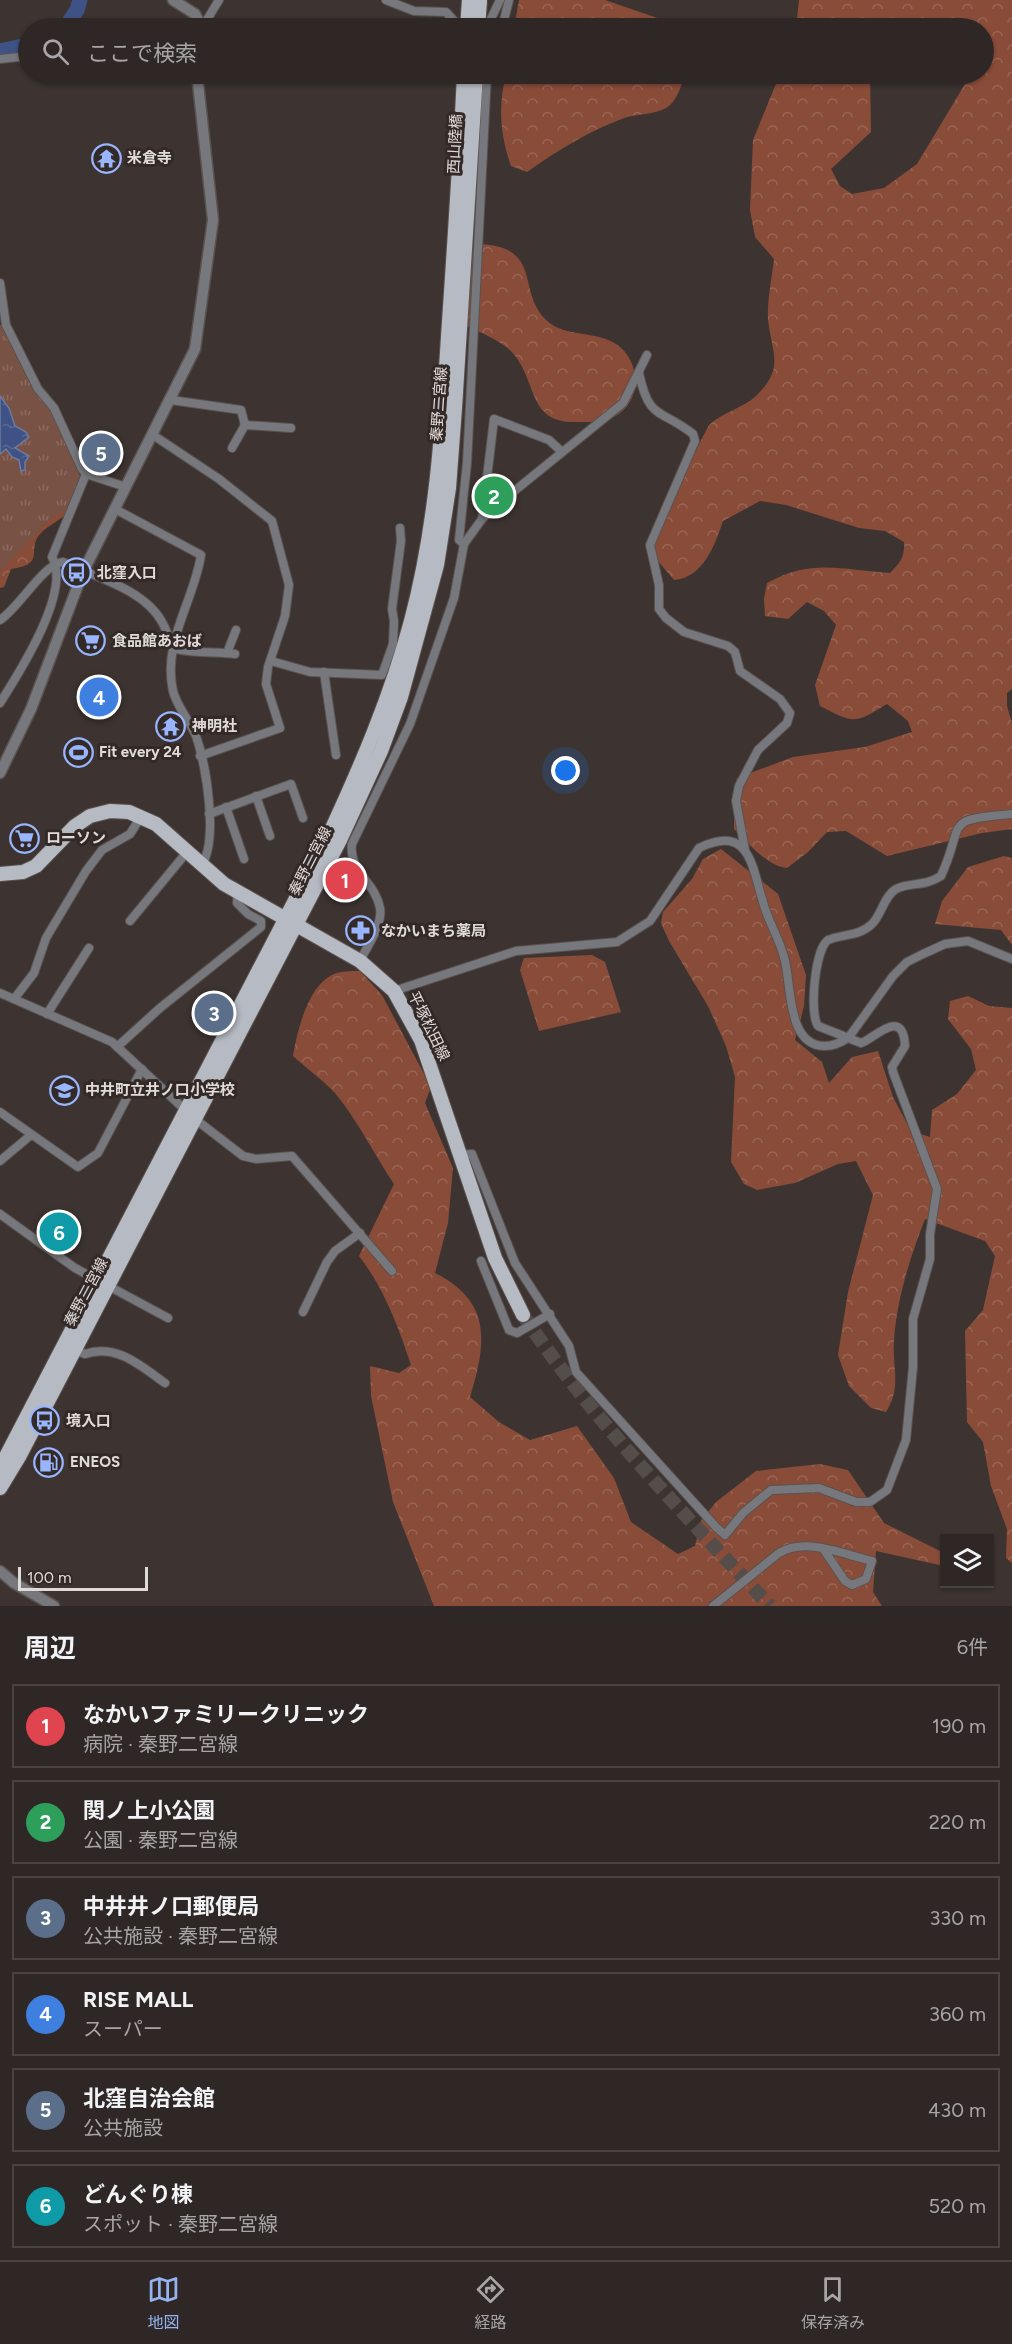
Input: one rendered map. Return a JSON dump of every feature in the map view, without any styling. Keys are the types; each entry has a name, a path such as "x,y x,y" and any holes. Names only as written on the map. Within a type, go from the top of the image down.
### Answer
{"main road":[{"path":"468,18 469,0"},
{"path":"479,18 480,0"},
{"path":"468,84 474,99"},
{"path":"474,99 475,84"},
{"name":"西山陸橋","path":"469,192 474,99"},
{"name":"秦野二宮線","path":"0,1468 104,1283 381,751 424,622 437,565 449,488 469,192"},
{"name":"平塚松田線","path":"0,874 23,872 36,867 75,826 90,816 110,811 142,815 156,824 201,866 238,893 360,961 394,991 421,1041 495,1258 523,1315"},
{"name":"秦野二宮線","path":"0,1488 75,1350 104,1283"}],"street":[{"path":"173,0 195,14 197,18"},
{"path":"208,18 219,0"},
{"path":"386,0 414,11 446,12 452,18"},
{"path":"491,18 500,0"},
{"path":"504,18 509,0"},
{"path":"0,59 18,57"},
{"path":"0,773 31,709 83,572 195,349 213,219 198,84"},
{"path":"474,99 482,84"},
{"path":"464,544 459,540 467,463 469,192"},
{"path":"0,283 10,333 38,389 54,408 86,474 126,487"},
{"path":"360,961 379,921 380,908 350,856 352,844 410,724 454,598 464,544 482,519 622,403 647,355"},
{"path":"639,372 646,401 657,412 687,429 693,434 695,441 650,545 659,585 659,609 666,618 684,632 728,646 735,652 740,671 780,699 790,713 787,723 758,750 739,786 737,808 745,837 745,850"},
{"path":"171,400 241,410 245,424 232,448"},
{"path":"482,519 494,419 549,440 561,452"},
{"path":"245,424 291,428"},
{"path":"153,435 219,479 272,521 289,585 289,597 266,684 280,728 200,756"},
{"path":"0,703 22,668 42,625 54,593 56,563 52,557 86,474"},
{"path":"115,509 201,555 198,574 180,617 173,648 173,692 196,737 210,792 208,853 201,866"},
{"path":"271,661 291,668 382,675 393,644 392,609 401,541 400,528"},
{"path":"0,620 25,598 56,563 63,562 121,588 146,603 163,622 173,648 179,651 231,653 236,630"},
{"path":"324,672 336,755"},
{"path":"209,813 291,784 303,818"},
{"path":"256,796 270,836"},
{"path":"226,807 244,859"},
{"path":"460,1155 472,1154 515,1263 569,1346 576,1372 725,1534 743,1513 771,1490 819,1488 856,1502 870,1502 887,1490 906,1440 913,1367 913,1319 930,1259 930,1234 937,1189 893,1072 892,1067 905,1046 901,1032 888,1026 865,1042 818,1026 815,1022 818,955 823,943 869,927 892,892 899,888 929,883 941,876 955,832 962,823 984,815 1012,814"},
{"path":"14,999 34,973 46,938 86,871 102,850 130,834 142,815"},
{"path":"394,991 516,951 617,942 650,921 699,848 711,842 724,840 745,850 751,857 770,925 785,960 799,1029 802,1035 821,1046 842,1043 849,1037 893,976 907,963 923,954 945,944 968,941 1012,959"},
{"path":"130,921 187,852"},
{"path":"117,1047 160,1008 261,927 261,921 248,914 237,903 238,893"},
{"path":"47,1014 89,948"},
{"path":"0,993 117,1047 191,1114 243,1156 255,1159 292,1156 392,1270"},
{"path":"0,1112 78,1167 98,1154 142,1070"},
{"path":"0,1161 31,1135"},
{"path":"0,1214 75,1268 168,1318"},
{"path":"303,1312 327,1262 335,1251 360,1233"},
{"path":"481,1261 509,1330 517,1333 550,1314"},
{"path":"75,1350 85,1354 94,1350 121,1354 165,1383"},
{"path":"713,1606 790,1547 802,1544 872,1562 866,1579 852,1585 845,1581 824,1550"},
{"path":"0,1571 14,1583 54,1606"}],"green space":[{"path":"519,0 605,0 657,18 516,18"},
{"path":"799,0 1012,0 1012,689 1007,693 1007,706 1012,723 1012,829 982,833 887,856 846,831 827,832 808,852 787,868 765,859 734,829 734,788 737,778 793,757 865,747 912,732 908,721 887,704 868,715 854,719 848,719 820,706 815,685 836,625 824,611 807,602 788,619 765,616 764,599 767,583 798,570 813,568 842,568 890,573 901,559 904,542 885,531 859,528 786,505 760,501 723,521 712,550 706,559 700,567 684,578 674,580 646,547 709,425 756,396 765,386 774,368 768,312 774,259 755,237 750,210 753,140 776,84 870,84 871,132 831,169 840,186 852,194 884,188 917,164 965,84 994,84 994,18 797,18"},
{"path":"504,84 681,84 668,107 656,112 624,118 598,129 527,172 511,166 504,143 501,120"},
{"path":"478,244 499,247 513,253 526,274 533,300 540,313 551,324 566,331 608,340 625,352 631,361 635,383 634,393 621,412 611,418 595,422 563,421 551,417 537,402 516,357 493,338 466,326 463,257"},
{"path":"3,324 50,408 81,478 69,508 50,519 0,571 0,325"},
{"path":"71,492 67,513 41,533 37,539 33,560 22,567 11,569 4,587 0,588 0,550"},
{"path":"721,849 778,894 806,975 804,1006 795,1040 822,1062 829,1083 852,1057 878,1051 893,1097 911,1131 930,1137 932,1110 957,1094 976,1070 971,1049 948,1019 950,1001 968,996 989,1006 1012,1008 1012,1563 1006,1558 1007,1529 991,1486 983,1442 967,1422 965,1331 983,1310 995,1256 985,1241 925,1219 909,1263 898,1309 894,1340 894,1394 886,1412 871,1408 849,1386 838,1355 848,1292 873,1195 856,1161 838,1164 795,1183 757,1190 744,1184 731,1162 735,1077 726,1046 708,1006 669,941 661,923 663,912 692,879 703,859"},
{"path":"1004,856 1012,858 1012,945 1001,930 935,924 942,901 968,867"},
{"path":"592,955 605,962 621,1012 539,1031 520,970 524,958"},
{"path":"346,971 360,971 382,995 431,1087 425,1103 453,1168 448,1223 435,1273 454,1284 467,1297 476,1311 481,1342 470,1397 499,1422 530,1440 577,1426 614,1478 631,1522 678,1554 695,1546 701,1521 716,1502 756,1471 820,1464 848,1470 884,1523 940,1551 940,1565 876,1551 873,1592 882,1606 434,1606 393,1502 371,1396 370,1366 399,1373 411,1365 383,1294 359,1256 394,1184 359,1126 335,1093 293,1056 301,1021 312,996 327,978"}],"water":[{"path":"0,396 9,408 15,426 26,432 29,437 15,448 29,456 25,462 25,470 21,471 19,460 12,457 6,449 0,454"}],"waterway":[{"path":"72,18 80,0"},
{"path":"0,51 18,47"}],"tunnel":[{"path":"523,1315 550,1354 609,1429 672,1501 770,1606"}],"place":[{"name":"米倉寺","path":"106,158"},
{"name":"北窪自治会館","path":"101,453"},
{"name":"関ノ上小公園","path":"494,496"},
{"name":"北窪入口","path":"76,573"},
{"name":"食品館あおば","path":"91,641"},
{"name":"RISE MALL","path":"99,697"},
{"name":"神明社","path":"171,726"},
{"name":"Fit every 24","path":"78,752"},
{"name":"ローソン","path":"25,838"},
{"name":"なかいファミリークリニック","path":"345,880"},
{"name":"なかいまち薬局","path":"360,931"},
{"name":"中井井ノ口郵便局","path":"214,1013"},
{"name":"中井町立井ノ口小学校","path":"64,1090"},
{"name":"どんぐり棟","path":"59,1232"},
{"name":"境入口","path":"45,1421"},
{"name":"ENEOS","path":"49,1462"}]}
